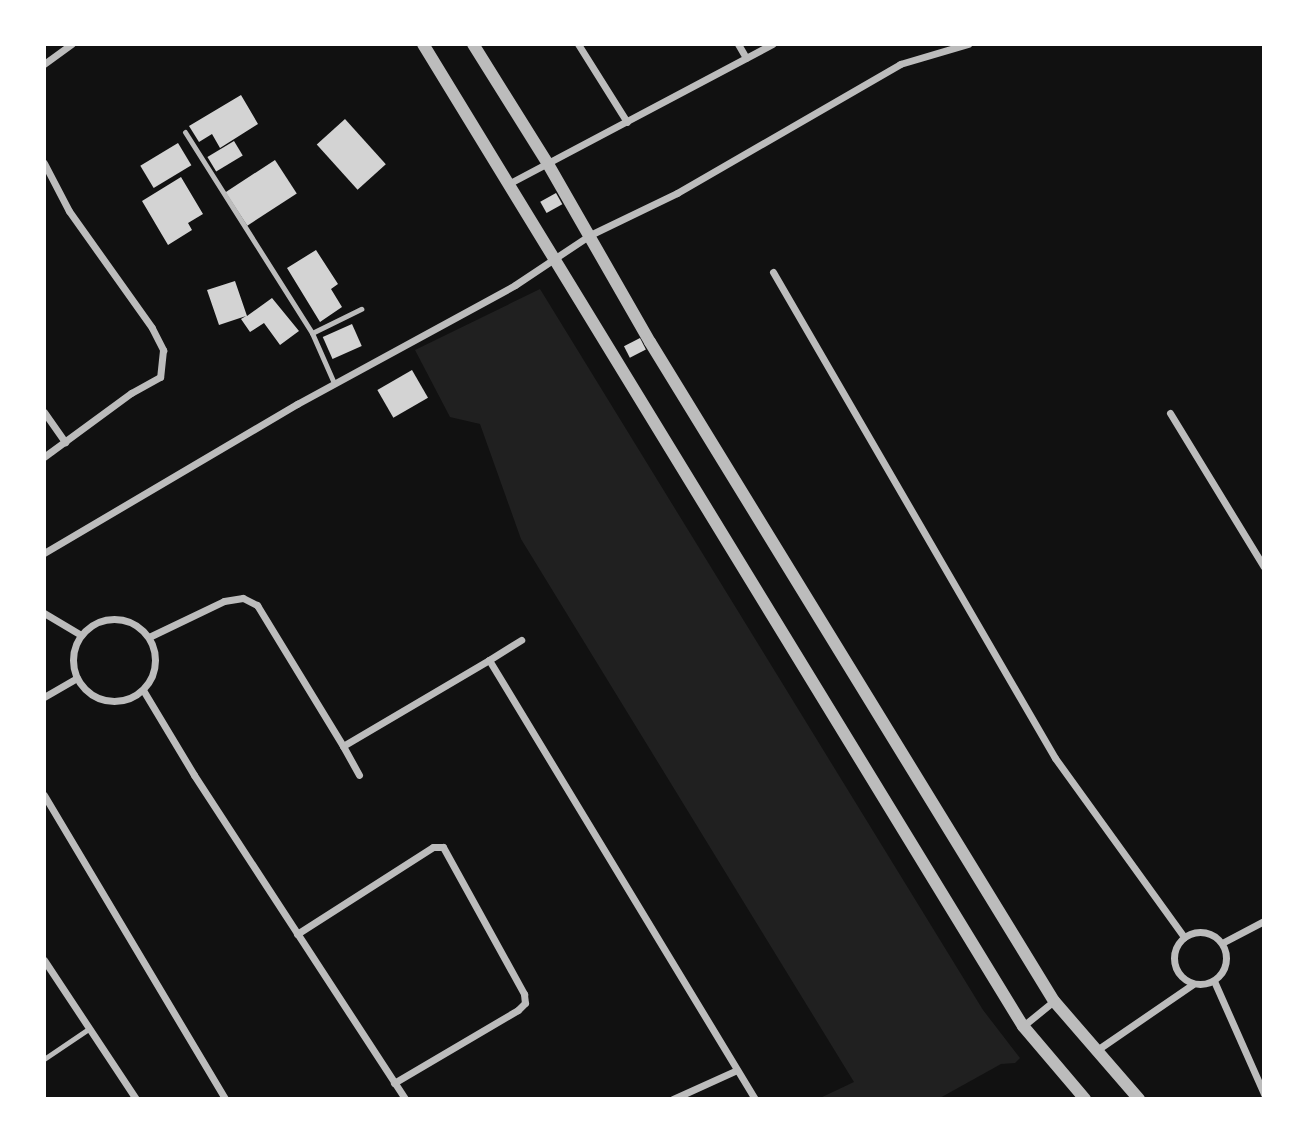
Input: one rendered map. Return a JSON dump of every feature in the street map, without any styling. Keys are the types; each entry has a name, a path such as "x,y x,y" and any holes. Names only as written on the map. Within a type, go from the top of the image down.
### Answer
{"street":[{"path":"44,64 72,44"},
{"path":"423,44 1023,1026 1085,1099"},
{"path":"472,44 548,163 650,342 1054,1001 1139,1099"},
{"path":"578,44 627,122"},
{"path":"738,44 746,58"},
{"path":"510,183 773,44"},
{"path":"44,553 334,383 515,285 590,235 677,193 900,65 968,44"},
{"path":"44,163 69,211 152,328 163,350 160,377 131,393 44,457"},
{"path":"773,272 1055,758 1184,937"},
{"path":"44,412 65,442"},
{"path":"1170,413 1264,567"},
{"path":"149,637 224,601 243,597 257,605 359,775"},
{"path":"44,613 81,635"},
{"path":"107,618 123,619 138,625 149,637 155,650 156,664 144,690 121,701 107,701 85,689 77,678 74,656 81,635 92,624 107,618"},
{"path":"343,746 520,640"},
{"path":"489,660 755,1099"},
{"path":"44,697 77,678"},
{"path":"144,690 194,775 405,1099"},
{"path":"44,795 225,1099"},
{"path":"297,934 433,847 443,847 524,994 525,1003 518,1010 394,1083"},
{"path":"1222,943 1264,921"},
{"path":"1097,1050 1193,984 1214,981 1226,964 1222,943 1204,932 1184,937 1174,954 1174,963 1184,979 1193,984"},
{"path":"44,960 87,1030 136,1099"},
{"path":"1214,981 1264,1094"},
{"path":"1023,1026 1054,1001"},
{"path":"673,1099 737,1070"}],"lane":[{"path":"185,132 312,333 334,383"},
{"path":"312,333 361,309"},
{"path":"44,1059 87,1030"}],"shaded area":[{"path":"540,289 983,1010 1020,1058 1015,1063 1001,1064 938,1099 818,1099 854,1082 521,539 480,424 450,417 415,350"}],"building":[{"path":"241,95 258,124 220,148 212,134 199,142 189,126"},
{"path":"345,119 386,164 358,190 317,144"},
{"path":"234,141 243,156 216,172 207,157"},
{"path":"178,143 191,165 154,188 140,166"},
{"path":"275,160 297,194 247,226 226,192"},
{"path":"181,177 203,214 188,223 192,230 168,245 142,201"},
{"path":"556,193 562,204 547,213 540,202"},
{"path":"316,250 338,284 331,289 342,307 320,322 287,268"},
{"path":"235,281 247,316 272,298 299,331 280,345 264,323 250,332 241,319 246,316 219,325 207,290"},
{"path":"352,324 362,346 333,359 323,337"},
{"path":"640,338 646,350 630,358 624,346"},
{"path":"412,370 428,398 393,418 377,390"}]}
